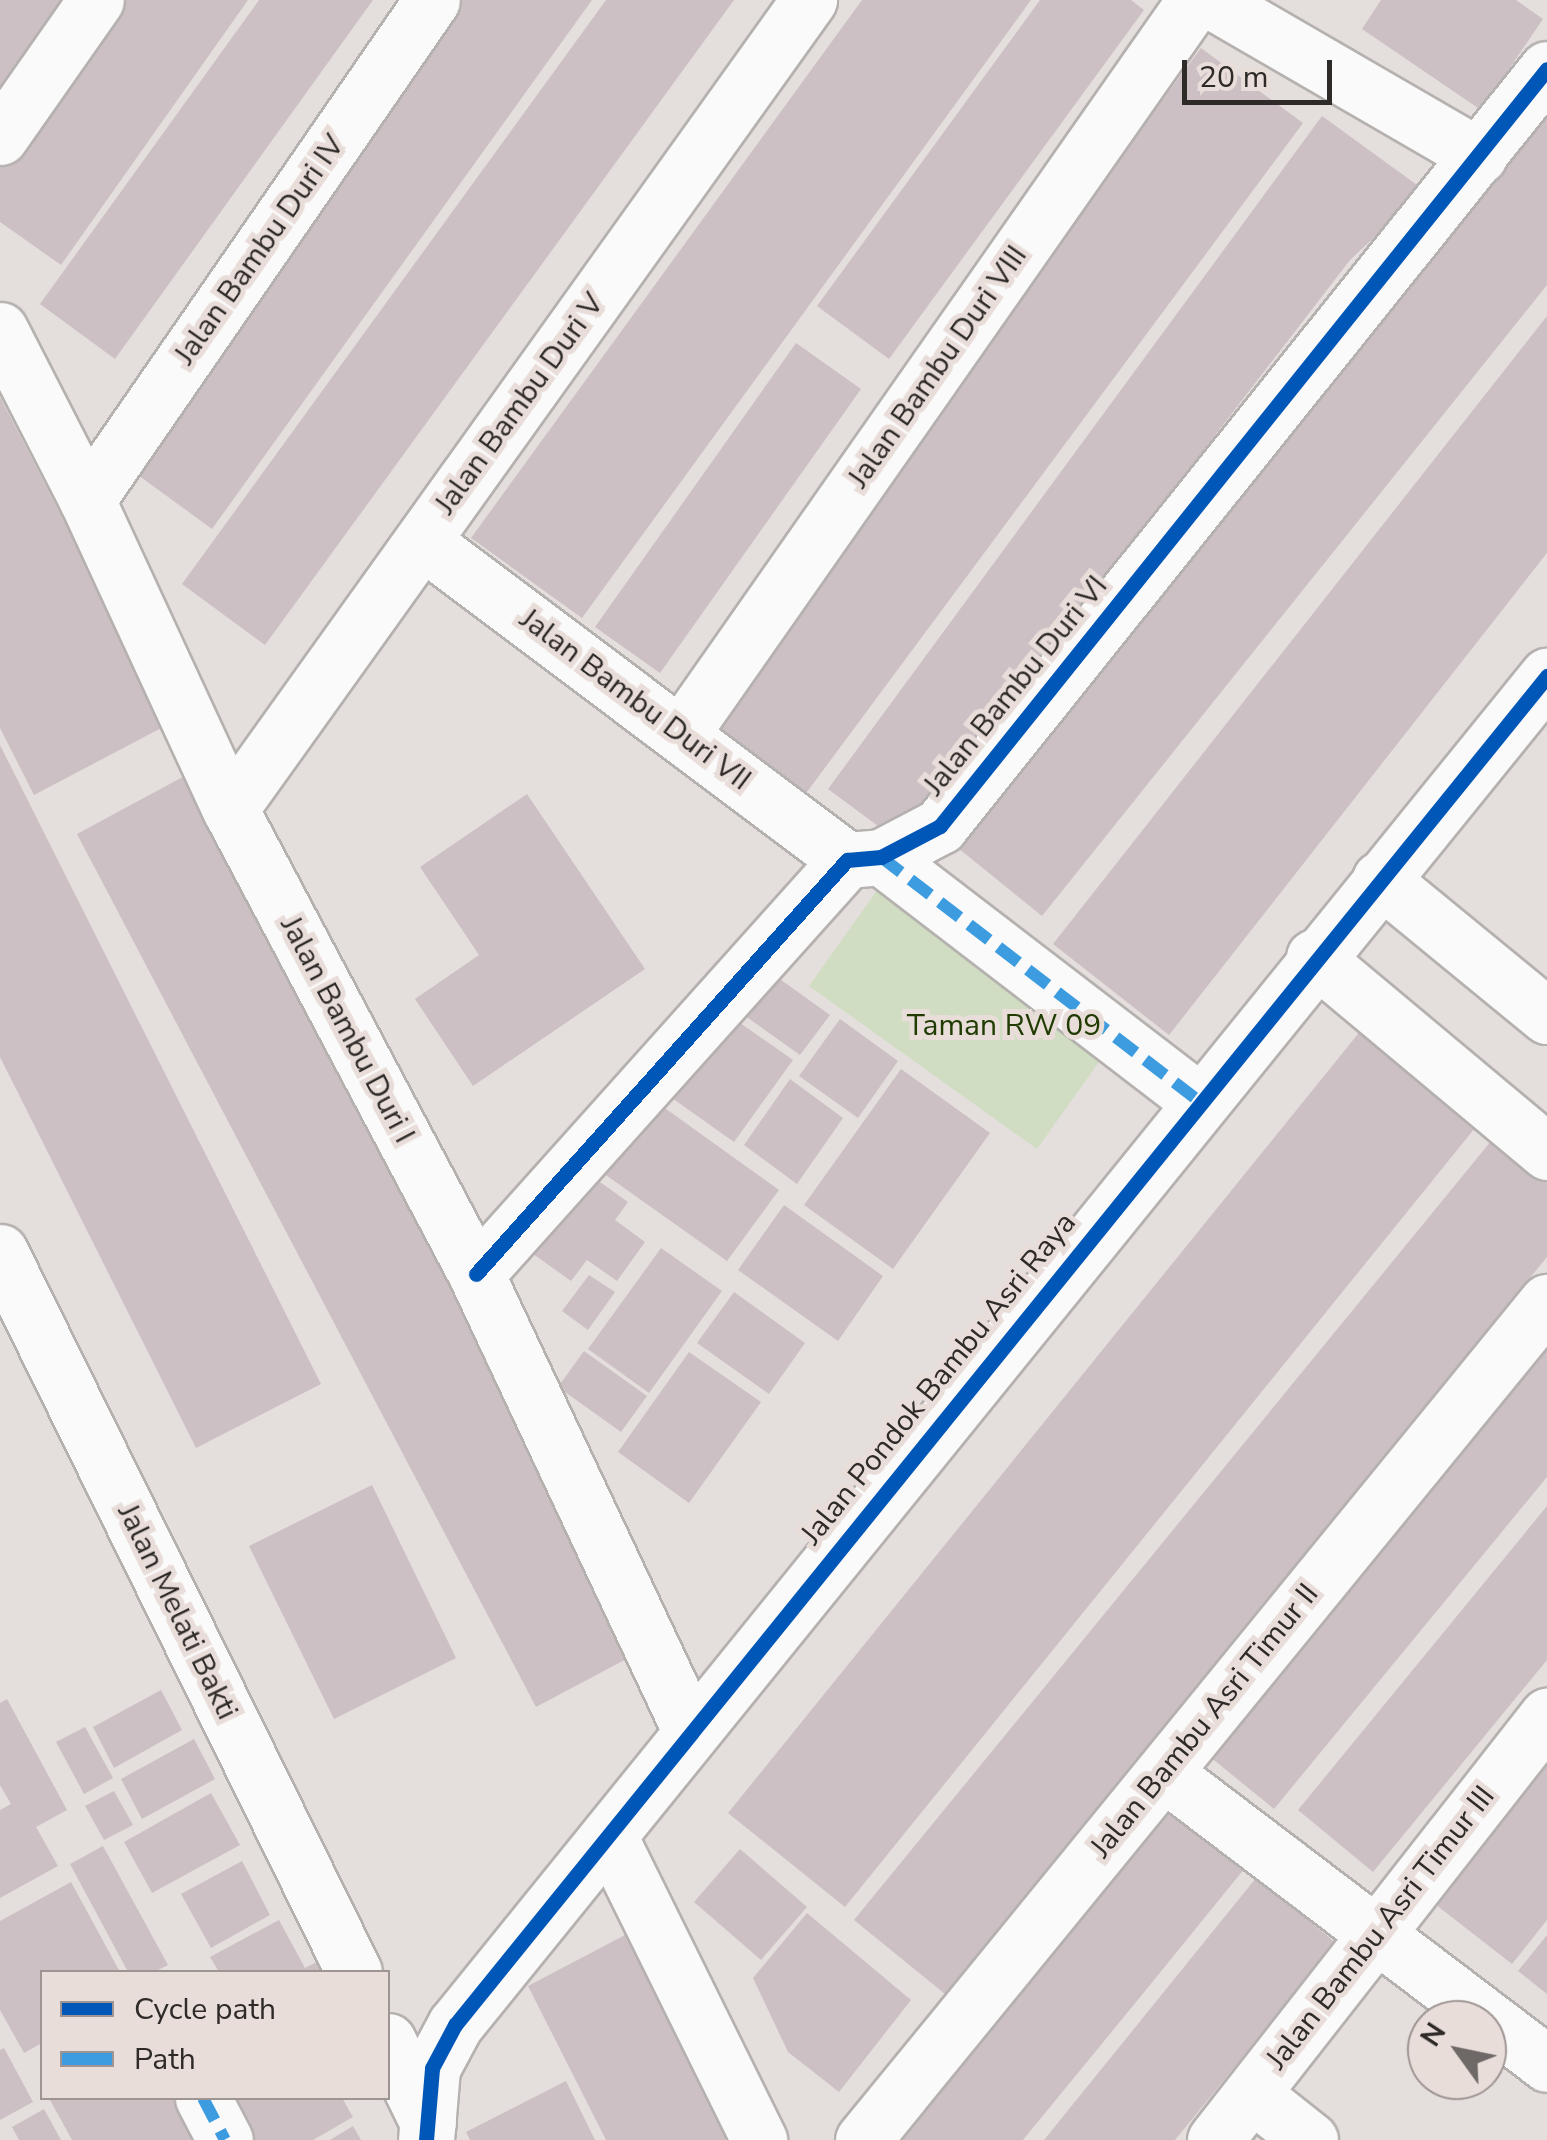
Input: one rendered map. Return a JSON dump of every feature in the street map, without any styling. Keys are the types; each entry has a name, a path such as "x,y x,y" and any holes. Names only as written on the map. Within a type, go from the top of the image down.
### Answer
{"street":[{"path":"0,137 96,0"},
{"name":"Jalan Bambu Duri IV","path":"87,500 432,0"},
{"name":"Jalan Bambu Duri VIII","path":"681,734 1195,0"},
{"path":"1210,0 1479,156"},
{"name":"Jalan Bambu Duri V","path":"230,809 800,3"},
{"name":"Jalan Bambu Duri VI","path":"476,1274 864,858 940,826 1547,69"},
{"name":"Jalan Bambu Duri I","path":"0,330 87,500 230,809 476,1274 691,1732"},
{"name":"Jalan Bambu Duri VII","path":"422,541 681,734 864,858 1198,1100"},
{"name":"Jalan Pondok Bambu Asri Raya","path":"429,2132 432,2068 455,2025 1198,1100 1547,676"},
{"path":"1380,879 1547,1016"},
{"path":"1314,957 1547,1152"},
{"name":"Jalan Melati Bakti","path":"0,1252 353,1970"},
{"name":"Jalan Bambu Asri Timur II","path":"863,2140 1547,1302"},
{"name":"Jalan Bambu Asri Timur III","path":"1215,2140 1547,1716"},
{"path":"1164,1772 1372,1935 1547,2064"},
{"path":"610,1836 759,2140"},
{"path":"390,2045 429,2132"},
{"path":"1252,2094 1310,2140"},
{"path":"203,2100 225,2140"}],"green space":[{"name":"Taman RW 09","path":"903,854 1131,1017 1037,1149 809,986"}],"building":[{"path":"0,0 71,0 0,102"},
{"path":"119,0 248,0 61,265 0,222 0,168"},
{"path":"259,0 373,0 115,359 40,304"},
{"path":"446,0 592,0 212,529 116,459"},
{"path":"606,0 734,0 265,645 182,584"},
{"path":"862,0 1031,0 582,618 471,538"},
{"path":"1040,0 1131,0 1144,10 889,359 817,306"},
{"path":"1381,0 1516,0 1543,19 1481,110 1362,29"},
{"path":"1201,48 1303,123 804,796 702,721"},
{"path":"1547,91 1547,285 1042,916 948,840"},
{"path":"1322,116 1424,190 1350,260 901,843 828,789"},
{"path":"1547,316 1547,553 1169,1035 1053,944"},
{"path":"796,343 861,389 660,673 595,627"},
{"path":"0,397 169,724 34,795 0,728"},
{"path":"0,745 321,1384 196,1448 0,1057"},
{"path":"190,773 649,1647 536,1707 77,834"},
{"path":"527,794 645,969 473,1086 415,999 479,955 420,867"},
{"path":"763,967 830,1015 800,1055 734,1008"},
{"path":"730,1016 793,1060 734,1142 672,1098"},
{"path":"840,1019 898,1061 858,1118 799,1076"},
{"path":"1362,1029 1479,1123 845,1907 728,1813"},
{"path":"901,1069 990,1133 893,1269 804,1205"},
{"path":"790,1079 843,1118 797,1184 744,1145"},
{"path":"655,1101 779,1190 727,1261 603,1173"},
{"path":"1496,1135 1547,1177 1547,1257 945,1994 854,1920"},
{"path":"579,1167 628,1202 615,1220 645,1242 617,1281 587,1260 571,1281 522,1246"},
{"path":"784,1205 883,1276 838,1341 738,1270"},
{"path":"661,1248 722,1291 649,1393 588,1349"},
{"path":"589,1275 615,1292 588,1330 562,1311"},
{"path":"734,1292 805,1343 769,1394 697,1343"},
{"path":"1547,1321 1547,1477 1274,1809 1198,1747"},
{"path":"584,1351 647,1396 621,1432 558,1387"},
{"path":"689,1352 761,1402 689,1503 618,1452"},
{"path":"372,1485 456,1658 334,1719 249,1546"},
{"path":"1547,1506 1547,1660 1373,1872 1298,1810"},
{"path":"161,1690 182,1730 114,1768 93,1727"},
{"path":"7,1699 67,1810 36,1827 58,1866 0,1898 0,1810 11,1804 0,1785 0,1703"},
{"path":"85,1727 113,1778 84,1794 56,1742"},
{"path":"194,1739 215,1779 142,1819 121,1779"},
{"path":"1547,1743 1547,1920 1512,1964 1426,1897"},
{"path":"114,1791 133,1825 104,1840 85,1806"},
{"path":"211,1793 240,1845 152,1893 124,1842"},
{"path":"1175,1802 1249,1863 1141,1996 1023,2140 900,2140"},
{"path":"103,1846 168,1965 158,1970 127,1970 70,1864"},
{"path":"740,1849 807,1907 761,1960 694,1902"},
{"path":"242,1861 270,1915 211,1948 181,1894"},
{"path":"1256,1878 1336,1943 1175,2140 1044,2140"},
{"path":"71,1882 119,1970 40,1970 40,2044 24,2053 0,2010 0,1921"},
{"path":"807,1913 911,2000 839,2092 788,2052 753,1978"},
{"path":"279,1920 305,1968 332,1954 340,1970 218,1970 210,1957"},
{"path":"625,1935 730,2140 606,2140 528,1986"},
{"path":"1547,1935 1547,1994 1518,1971"},
{"path":"4,2048 33,2102 0,2120 0,2050"},
{"path":"566,2081 595,2140 470,2140 466,2132"},
{"path":"50,2100 190,2100 212,2140 72,2140"},
{"path":"343,2100 353,2117 313,2140 252,2140 231,2102"},
{"path":"44,2109 61,2140 19,2140 12,2127"},
{"path":"353,2126 361,2140 330,2140"}],"marked path":[{"path":"881,857 1198,1100"},
{"path":"204,2100 225,2140"}],"cycle path":[{"path":"476,1274 847,860 881,857 940,826 1547,69"},
{"path":"426,2140 432,2068 455,2025 1547,676"}]}
